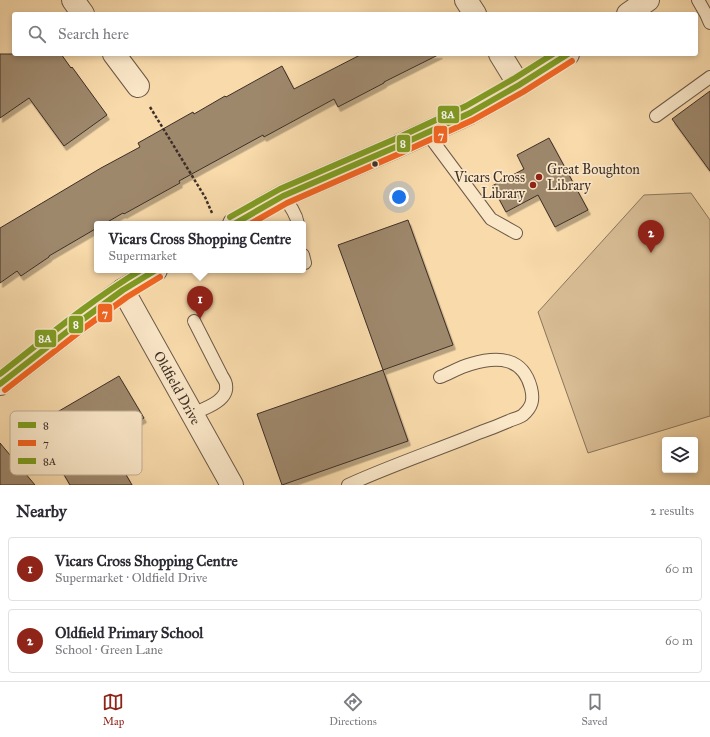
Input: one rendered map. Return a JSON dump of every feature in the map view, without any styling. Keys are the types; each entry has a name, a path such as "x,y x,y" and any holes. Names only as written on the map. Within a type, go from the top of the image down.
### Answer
{"street":[{"path":"73,0 82,12"},
{"path":"466,0 474,12"},
{"path":"631,12 648,0"},
{"path":"116,56 138,86"},
{"path":"501,56 519,85"},
{"path":"224,221 428,133 470,113 519,85 565,56"},
{"path":"0,384 82,320 123,290 151,273"},
{"name":"Oldfield Drive","path":"123,290 232,485"}],"lane":[{"path":"698,0 710,23"},
{"path":"656,116 710,77"},
{"path":"428,133 491,219 516,233"},
{"path":"283,196 294,212 297,221"},
{"path":"192,414 220,400 226,389 226,384 194,321"},
{"path":"348,485 521,416 530,408 533,397 529,382 524,371 516,364 509,361 494,359 471,364 440,377"}],"path":[{"path":"138,86 205,197 224,221"}],"shaded area":[{"path":"691,193 710,220 710,416 588,453 538,312 644,195"}],"building":[{"path":"0,54 12,54 12,56 62,56 107,115 64,146 29,98 0,118"},
{"path":"358,56 436,56 338,107 334,99 264,137 263,135 179,181 180,183 124,214 123,213 109,221 94,221 94,230 49,256 21,276 17,271 0,283 0,228 101,168 140,147 138,143 193,112 194,114 282,66 294,89"},
{"path":"710,91 710,171 672,119"},
{"name":"Great Boughton Library","path":"549,138 588,210 555,227 538,195 506,212 492,186 524,169 517,155"},
{"path":"408,220 453,345 383,370 338,245"},
{"path":"383,370 408,441 282,485 257,414"},
{"path":"119,376 140,411 59,411"},
{"path":"0,443 10,455 10,475 27,475 35,485 0,485"},
{"path":"64,475 126,475 132,485 70,485"}],"transit line":[{"name":"8A","path":"230,217 280,189 395,139 466,106 550,56"},
{"name":"8","path":"239,221 283,196 470,113 519,85 565,56"},
{"name":"7","path":"255,221 287,203 473,120 523,92 572,61"},
{"name":"8A","path":"0,374 104,294 136,273"},
{"name":"8","path":"0,384 82,320 123,290 151,273"},
{"name":"7","path":"5,390 87,326 127,297 160,277"}],"place":[{"name":"Great Boughton Library","path":"539,177"},
{"name":"Vicars Cross Library","path":"533,185"},
{"name":"Oldfield Primary School","path":"651,253"},
{"name":"Vicars Cross Shopping Centre","path":"200,319"}]}
